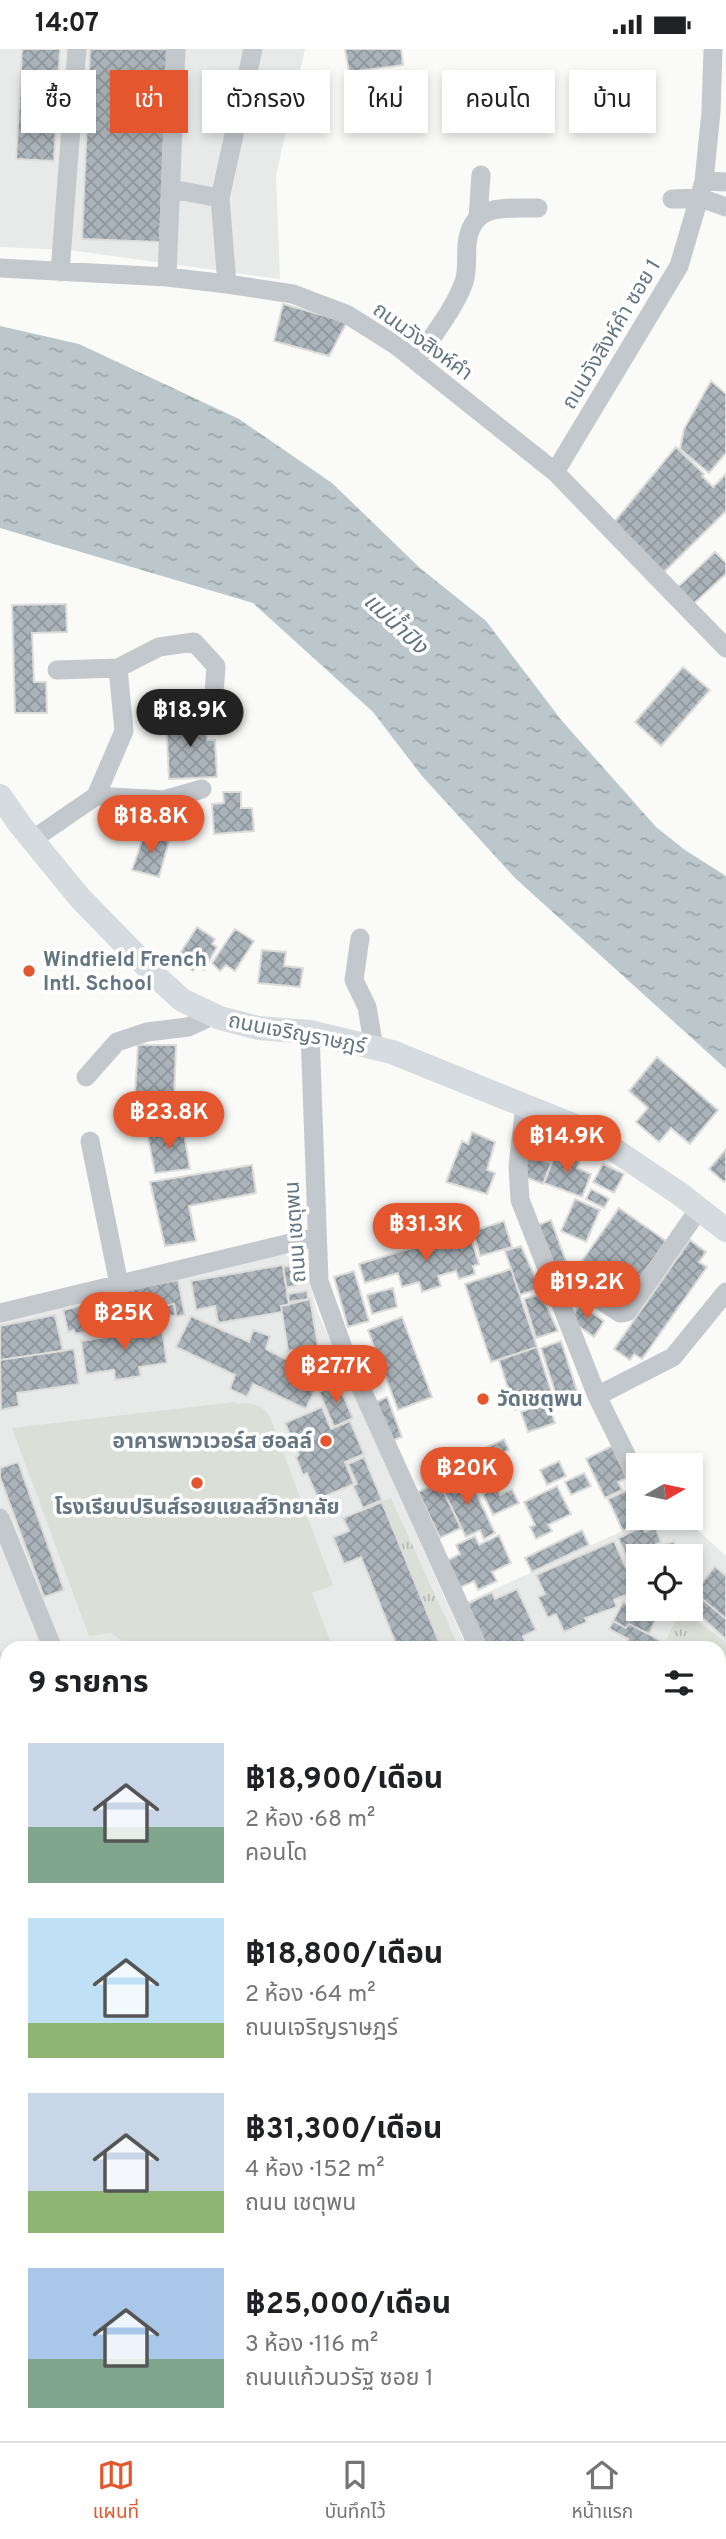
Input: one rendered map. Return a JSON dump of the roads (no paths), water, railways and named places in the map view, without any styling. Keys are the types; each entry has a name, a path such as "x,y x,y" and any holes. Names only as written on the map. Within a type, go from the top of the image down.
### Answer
{"main road":[{"name":"ถนนเจริญราษฎร์","path":"0,796 80,898 182,1000 214,1016 258,1028 310,1032 392,1052 585,1130 726,1230"}],"street":[{"path":"60,272 77,49"},
{"path":"167,277 176,49"},
{"path":"227,284 220,198 253,49"},
{"name":"ถนนวังสิงห์คำ ซอย 1","path":"555,472 680,266 702,189 719,98 713,49"},
{"path":"478,218 481,175"},
{"path":"672,199 726,182"},
{"path":"171,189 220,198"},
{"path":"702,189 726,207"},
{"path":"416,361 464,283 470,229 478,218 488,209 538,208"},
{"name":"ถนนวังสิงห์คำ","path":"0,268 167,277 227,284 293,294 348,316 397,346 555,472 726,648"},
{"path":"57,670 118,668 159,647 194,642 216,666 214,695"},
{"path":"32,840 96,796 124,731 118,668"},
{"path":"96,796 164,800 202,789"},
{"path":"360,938 354,979 367,1007 374,1048"},
{"path":"86,1077 117,1042 146,1032 188,1027 214,1016"},
{"name":"ถนน เชตุพน","path":"310,1032 318,1281 343,1348 475,1641"},
{"path":"525,1105 518,1166 520,1200 597,1396 626,1455"},
{"path":"90,1141 119,1284"},
{"path":"596,1297 620,1314 627,1312 699,1209"},
{"path":"0,1313 316,1237"},
{"path":"597,1396 673,1357 726,1292"},
{"path":"1,1521 50,1641"}],"water":[{"name":"แม่น้ำปิง","path":"0,326 79,344 239,419 332,483 420,568 486,621 562,721 656,827 685,850 726,876 726,1069 515,878 422,776 373,712 253,603 0,528"}],"place":[{"name":"Windfield French Intl. School","path":"29,971"},
{"name":"วัดเชตุพน","path":"483,1399"},
{"name":"อาคารพาวเวอร์ส ฮอลล์","path":"326,1441"},
{"name":"โรงเรียนปรินส์รอยแยลส์วิทยาลัย","path":"197,1483"}]}
